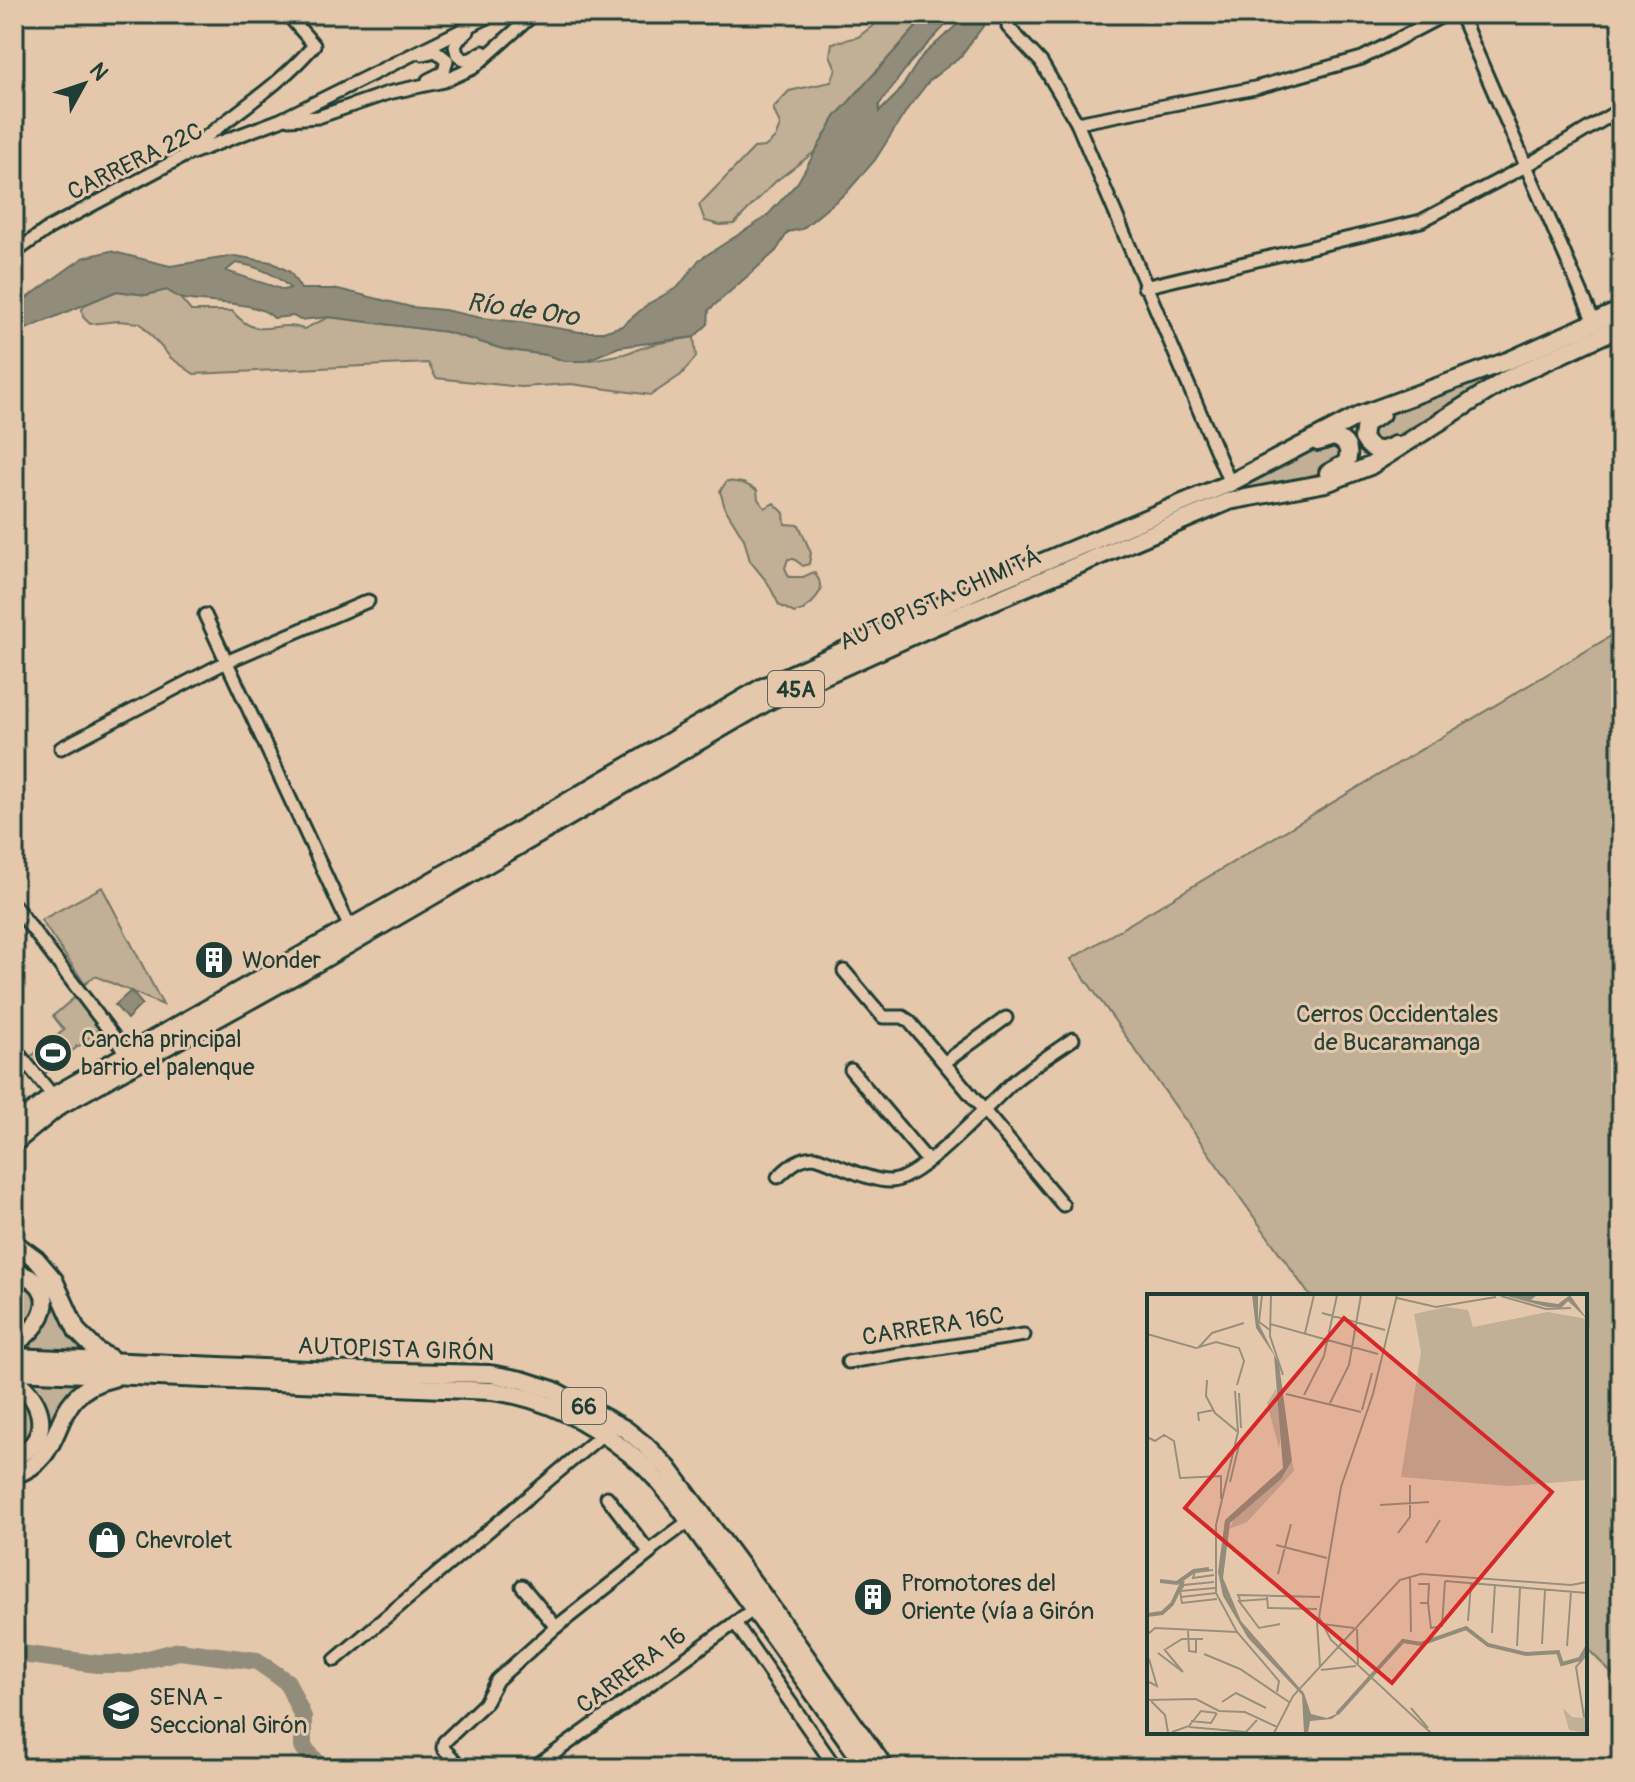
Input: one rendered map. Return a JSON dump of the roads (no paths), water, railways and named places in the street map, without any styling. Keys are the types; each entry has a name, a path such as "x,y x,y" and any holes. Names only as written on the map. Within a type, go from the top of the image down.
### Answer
{"highway":[{"name":"AUTOPISTA CHIMITÁ","path":"14,1126 53,1096 350,928 763,687 988,585 1230,483 1336,426 1510,360 1621,310"},
{"name":"AUTOPISTA CHIMITÁ","path":"14,1143 59,1106 315,964 770,700 1205,510 1229,501 1339,479 1370,466 1507,379 1621,327"},
{"path":"1421,393 1410,402 1367,421 1362,434 1369,446 1386,450 1454,413"},
{"path":"1272,463 1326,438 1338,438 1347,446 1348,459 1344,466 1286,491"},
{"path":"14,1243 36,1259 54,1280 70,1320 86,1343 115,1361"},
{"path":"14,1272 26,1275 37,1283 45,1307 42,1319 34,1329 14,1344"},
{"name":"AUTOPISTA GIRÓN","path":"14,1357 310,1370 490,1374 553,1390 605,1416 645,1445 689,1494 885,1768"},
{"name":"AUTOPISTA GIRÓN","path":"14,1371 513,1393 561,1409 631,1454 653,1476 754,1609 867,1768"},
{"path":"14,1475 35,1464 48,1452 59,1422 77,1395 90,1386 129,1375"},
{"path":"14,1380 36,1405 40,1430 36,1442 28,1451 14,1457"}],"street":[{"path":"184,156 296,66 314,45 287,14"},
{"name":"CARRERA 22C","path":"280,120 318,117 388,93 444,81 473,68 534,14"},
{"path":"1077,123 1255,88 1362,58 1446,14"},
{"path":"1460,14 1594,322"},
{"path":"489,16 459,39 455,46 457,54 464,60 471,59 502,41"},
{"name":"CARRERA 22C","path":"14,253 49,228 184,156 280,120 489,16"},
{"path":"1008,27 1041,62 1077,123 1144,287 1230,483"},
{"path":"405,59 436,51 447,60 444,72 413,87"},
{"path":"1144,287 1421,221 1526,166 1621,109"},
{"path":"61,748 226,662 368,601"},
{"path":"205,615 350,928"},
{"path":"14,905 127,1054"},
{"path":"844,971 883,1017 903,1017 909,1021 1063,1205"},
{"path":"945,1062 1006,1018"},
{"path":"778,1177 805,1157 815,1157 881,1181 894,1181 910,1175 986,1111 1013,1082 1073,1039"},
{"path":"14,1048 53,1096"},
{"path":"851,1070 927,1160"},
{"name":"CARRERA 16C","path":"848,1362 1024,1335"},
{"path":"335,1660 603,1434"},
{"path":"607,1497 650,1550"},
{"path":"462,1768 446,1753 444,1742 484,1704 497,1680 556,1627 689,1521"},
{"path":"522,1586 556,1627"},
{"name":"CARRERA 16","path":"534,1768 754,1609"},
{"path":"735,1623 831,1766"}],"waterway":[{"path":"14,1653 97,1664 129,1664 179,1651 257,1661 287,1682 303,1717 303,1747 322,1768"}],"place":[{"name":"Wonder","path":"214,960"},
{"name":"Cancha principal barrio el palenque","path":"53,1053"},
{"name":"Chevrolet","path":"107,1540"},
{"name":"Promotores del Oriente (vía a Girón","path":"873,1597"},
{"name":"SENA - Seccional Girón","path":"121,1711"}],"water label":[{"name":"Río de Oro","path":"523,309"}],"park label":[{"name":"Cerros Occidentales de Bucaramanga","path":"1397,1028"}]}
